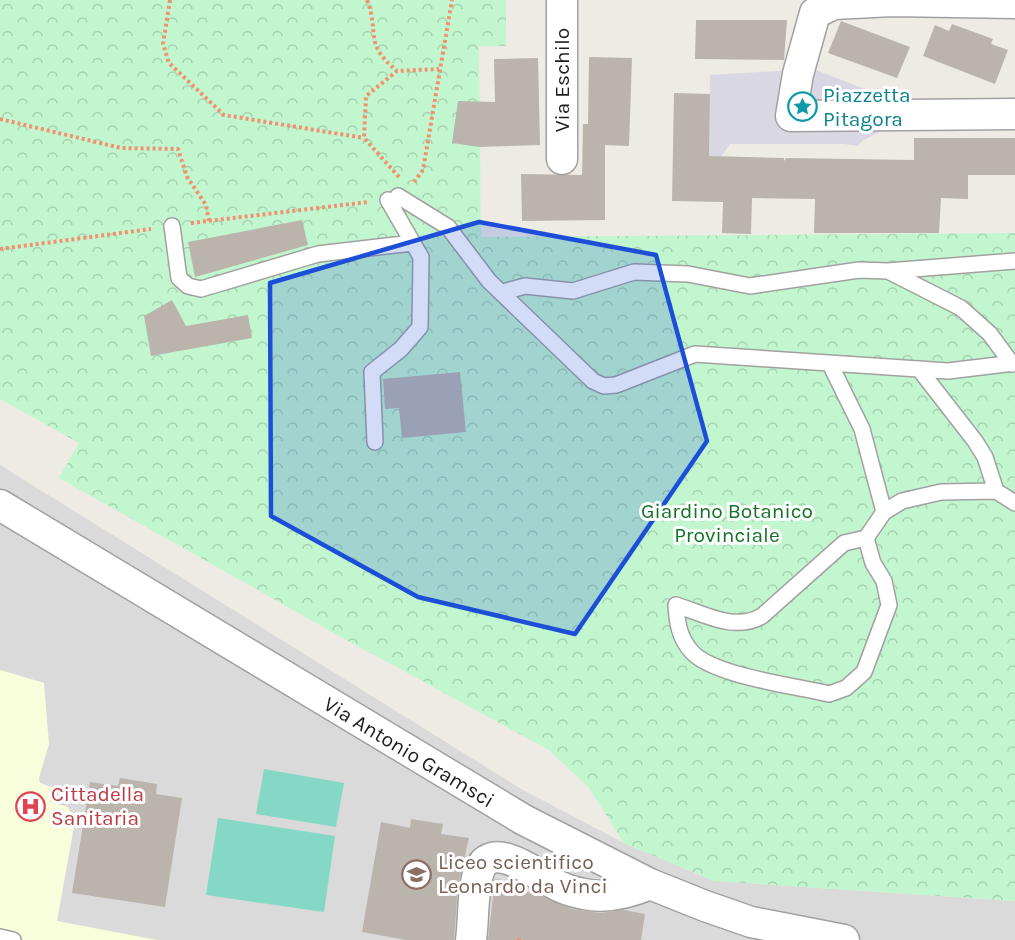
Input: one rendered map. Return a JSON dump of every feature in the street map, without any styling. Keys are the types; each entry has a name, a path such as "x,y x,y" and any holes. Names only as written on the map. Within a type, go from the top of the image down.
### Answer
{"street":[{"name":"Via Eschilo","path":"562,0 562,159"},
{"path":"1015,3 892,1 834,4 815,13 798,74 791,116 1015,114"},
{"name":"Via Antonio Gramsci","path":"0,505 524,820 650,884 751,922 844,940"},
{"path":"471,940 478,872 487,861 494,858 510,859 555,885 586,895 619,895 650,884"}],"lane":[{"path":"375,442 372,372 401,349 420,327 421,257 412,243 398,195"},
{"path":"398,195 448,227 489,281 593,381 604,386 616,385 695,354 948,371 1014,363"},
{"path":"172,226 179,278 188,286 201,289 318,254 412,243"},
{"path":"503,292 525,286 573,291 634,272 688,274 750,286 859,270 888,271 1015,261"},
{"path":"888,271 961,308 990,334 1014,363"},
{"path":"830,364 862,429 884,512"},
{"path":"919,369 975,441 985,458 996,491"},
{"path":"866,537 873,563 884,581 889,605 864,672 846,688 829,694 720,669 692,652 684,640 677,626 676,605 738,625 752,622 762,616 844,543 866,537 884,512 902,501 941,492 996,491 1015,503"},
{"path":"0,937 13,940"}],"path":[{"path":"170,0 164,44 169,63 224,115 364,138"},
{"path":"366,0 371,10 374,42 381,57 397,71"},
{"path":"0,249 398,195 423,170 452,0"},
{"path":"398,195 364,138 366,96 397,71 439,69"},
{"path":"0,119 121,148 178,149 187,177 206,205 209,221"}],"highlighted area":[{"path":"479,222 656,255 707,441 575,634 418,597 271,516 270,283"}],"shaded area":[{"name":"Piazzetta Pitagora","path":"813,69 891,99 897,116 889,127 862,141 858,146 730,144 720,158 709,159 710,75"},
{"path":"0,465 523,790 624,843 714,881 1015,901 1015,940 158,940 0,913 44,683 0,670"},
{"name":"Cittadella Sanitaria","path":"0,670 44,683 49,744 39,778 40,783 54,788 50,802 68,807 75,821 57,921 157,940 0,940"},
{"path":"264,769 344,783 336,827 256,814"},
{"path":"218,818 335,836 324,912 206,895"}],"green space":[{"name":"Giardino Botanico Provinciale","path":"0,0 506,0 506,46 479,46 481,237 1015,233 1015,901 714,881 624,843 589,788 549,750 341,637 59,478 79,443 0,399"}],"building":[{"path":"696,20 787,20 784,60 695,59"},
{"path":"841,21 910,47 897,78 828,53"},
{"path":"952,24 993,39 991,44 1008,50 995,84 923,56 935,25 949,31"},
{"path":"589,57 632,58 629,146 605,145 605,220 522,221 521,174 582,175 583,124 588,124"},
{"path":"538,58 540,145 479,147 452,143 458,101 495,102 494,59"},
{"path":"674,93 710,94 709,156 784,158 784,161 786,158 914,160 914,138 1015,138 1015,175 968,175 968,199 941,198 939,233 814,233 815,199 752,198 751,234 722,233 723,202 672,201"},
{"path":"302,220 308,245 195,277 188,242"},
{"path":"172,300 186,326 248,315 252,338 151,356 144,316"},
{"path":"460,372 466,432 402,438 399,408 385,409 383,379"},
{"path":"120,778 157,784 156,794 182,798 165,907 72,893 90,782 118,786"},
{"path":"411,819 443,824 441,834 469,838 458,886 454,940 406,940 362,932 381,822 410,828"},
{"path":"495,879 518,882 521,884 520,891 538,894 572,909 600,913 624,910 645,914 641,940 488,940"}],"place":[{"name":"Piazzetta Pitagora","path":"802,107"},
{"name":"Cittadella Sanitaria","path":"30,806"},
{"name":"Liceo scientifico Leonardo da Vinci","path":"417,874"}]}
